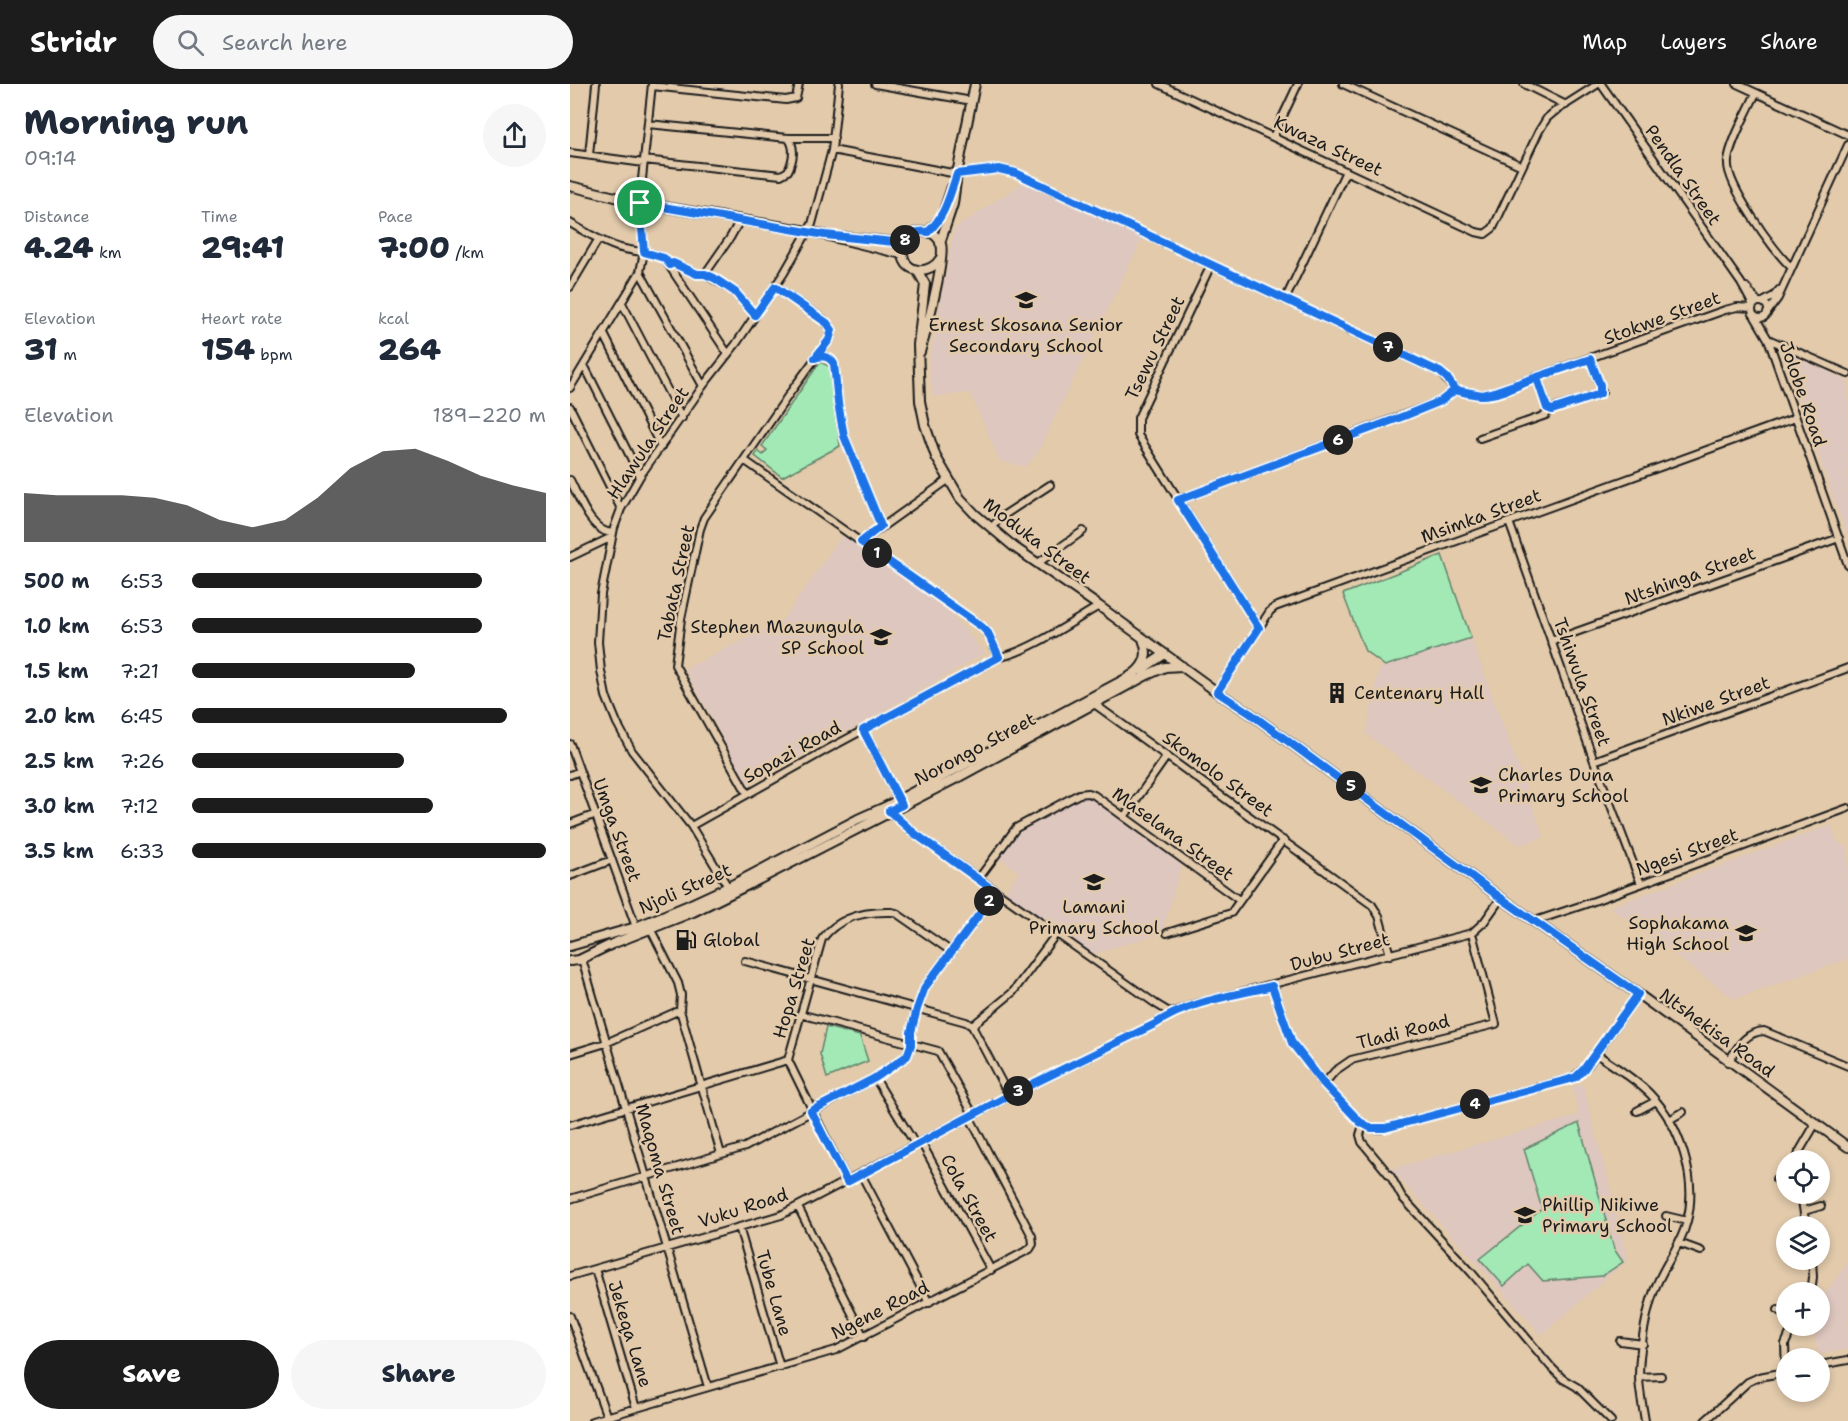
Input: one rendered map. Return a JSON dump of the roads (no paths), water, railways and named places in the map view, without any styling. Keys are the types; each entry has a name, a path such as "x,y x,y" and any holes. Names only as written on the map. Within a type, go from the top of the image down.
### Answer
{"street":[{"path":"589,155 596,84"},
{"path":"570,388 640,272 644,252 640,203 652,85 786,100 796,98 799,84"},
{"name":"Hlawula Street","path":"728,887 691,826 632,751 617,723 606,696 598,642 601,594 612,535 621,509 640,476 775,287 812,224 832,150 840,84"},
{"path":"874,84 972,101"},
{"path":"940,243 954,204 957,174 975,84"},
{"name":"Kwaza Street","path":"1159,84 1476,232 1485,234 1493,228 1522,166"},
{"path":"1273,137 1299,84"},
{"path":"1343,84 1522,166 1547,118 1600,84"},
{"path":"1524,84 1566,105"},
{"name":"Pendla Street","path":"1600,84 1757,304"},
{"path":"1737,84 1848,135"},
{"name":"Pendla Street","path":"1756,93 1728,159 1729,177 1778,254 1791,267"},
{"path":"648,124 788,138 834,138"},
{"path":"570,153 782,175 788,171 792,162 793,144 788,138"},
{"path":"1755,317 1762,318 1773,307 1848,145"},
{"path":"832,150 957,174 999,169 1016,173 1442,373 1455,390 1441,401 1178,500"},
{"path":"1285,300 1346,171"},
{"path":"928,232 942,217 957,174"},
{"path":"570,186 640,203 808,231 902,254"},
{"path":"705,274 740,220"},
{"path":"570,223 598,240 664,258 728,354"},
{"path":"928,232 933,234 940,243 942,248 940,259 933,268 916,270 907,264 902,254 904,243 911,234 928,232"},
{"path":"825,235 904,243"},
{"path":"570,287 598,240"},
{"name":"Moduka Street","path":"918,359 928,323 940,259"},
{"path":"670,265 673,263 697,274 705,274 735,292 755,315"},
{"name":"Tsewu Street","path":"1211,265 1136,423 1138,435 1259,628"},
{"name":"Moduka Street","path":"916,270 925,284 918,359 919,391 925,425 936,457 948,480 967,507 1038,563 1217,692"},
{"path":"640,272 703,386"},
{"path":"1757,304 1774,296 1783,284"},
{"name":"Tabata Street","path":"747,793 675,665 681,619 704,518 829,340 832,330 824,320 775,287"},
{"path":"622,303 682,418"},
{"path":"1757,304 1768,308 1767,314"},
{"name":"Jolobe Road","path":"1757,304 1755,317 1767,337 1848,565"},
{"name":"Stokwe Street","path":"1455,390 1482,395 1511,388 1725,310 1757,304"},
{"name":"Jolobe Road","path":"1767,314 1767,337"},
{"path":"604,334 661,447"},
{"path":"1767,337 1848,374"},
{"path":"815,358 826,357 834,364 839,414 848,447 881,526"},
{"path":"1548,410 1600,394 1600,385 1590,359"},
{"path":"585,365 640,476"},
{"path":"1480,438 1546,415 1548,410 1537,378"},
{"path":"570,407 621,509"},
{"name":"Msimka Street","path":"1217,692 1270,611 1275,608 1741,440 1795,418"},
{"path":"744,460 982,627 988,633 999,657"},
{"path":"570,480 595,526 612,535"},
{"path":"861,542 948,480"},
{"path":"991,528 1001,517 1050,485"},
{"name":"Tshiwula Street","path":"1509,522 1594,761 1641,884"},
{"path":"1038,563 1083,531"},
{"path":"571,555 612,535"},
{"name":"Ntshinga Street","path":"1551,641 1839,538"},
{"name":"Sopazi Road","path":"691,826 863,730 999,657 1013,654 1050,635 1099,606"},
{"path":"1140,670 1147,653 1142,638"},
{"name":"Norongo Street","path":"749,881 858,819 900,802 1165,654"},
{"name":"Norongo Street","path":"900,802 957,778 1160,669 1182,666"},
{"name":"Nkiwe Street","path":"1594,761 1848,668"},
{"name":"Ntshekisa Road","path":"1217,692 1280,735 1501,898 1638,994 1728,1062 1848,1147"},
{"name":"Skomolo Street","path":"1093,703 1375,907 1390,955"},
{"path":"863,730 900,802"},
{"name":"Umga Street","path":"570,744 636,927"},
{"path":"1124,817 1167,756"},
{"path":"570,775 580,771"},
{"name":"Maselana Street","path":"979,878 1014,829 1079,794 1088,793 1094,795 1239,900"},
{"name":"Ngesi Street","path":"1535,921 1848,808"},
{"path":"887,809 914,833 996,892 1171,1013"},
{"path":"570,824 596,814"},
{"path":"1167,933 1232,913 1283,840"},
{"path":"570,876 612,860"},
{"name":"Njoli Street","path":"636,927 728,887 749,881"},
{"name":"Njoli Street","path":"576,959 693,912 749,881"},
{"path":"570,1199 745,1147 875,1078 907,1056 917,1009 927,984 996,892"},
{"path":"1472,933 1484,922 1501,898"},
{"name":"Hopa Street","path":"847,1182 788,1060 822,939 832,927 857,914 896,913 952,952"},
{"path":"574,943 636,927"},
{"name":"Njoli Street","path":"651,930 680,989 680,1010 721,1154"},
{"name":"Dubu Street","path":"1171,1013 1199,1003 1472,933"},
{"name":"Tladi Road","path":"1324,1084 1335,1071 1351,1060 1496,1024 1472,933"},
{"path":"972,1026 1013,992 1056,934"},
{"path":"574,943 585,951 576,959"},
{"name":"Maqoma Street","path":"576,959 627,1110 708,1387"},
{"path":"745,961 966,1022 972,1026 1008,1096"},
{"path":"1272,986 1292,1043 1324,1084 1363,1125 1371,1128 1385,1128 1567,1080 1581,1072 1638,994"},
{"path":"570,1054 606,1043 680,1010"},
{"name":"Vuku Road","path":"570,1276 770,1219 798,1207 1008,1096 1148,1028 1171,1013"},
{"path":"800,1014 941,1053 971,1115"},
{"path":"1728,1062 1747,1037 1752,1033 1764,1031 1848,1066"},
{"path":"1595,1053 1643,1087 1656,1101 1669,1120 1689,1170 1690,1200 1687,1221 1679,1243 1654,1291 1643,1344 1639,1377 1646,1421"},
{"path":"570,1125 627,1110 788,1060"},
{"name":"Cola Street","path":"875,1078 918,1143 991,1270"},
{"path":"1637,1111 1656,1101"},
{"path":"1669,1120 1683,1113"},
{"name":"Ngene Road","path":"592,1421 836,1350 1030,1249 1033,1242 971,1115"},
{"path":"1800,1150 1816,1123"},
{"path":"1363,1125 1360,1135 1362,1142 1391,1177 1402,1197 1472,1272 1551,1367 1563,1379 1577,1387 1611,1421"},
{"path":"861,1174 928,1303"},
{"path":"1803,1204 1805,1216"},
{"path":"1804,1211 1821,1206"},
{"path":"798,1207 864,1337"},
{"path":"1666,1216 1687,1221"},
{"name":"Tube Lane","path":"739,1227 780,1367"},
{"path":"1679,1243 1701,1251"},
{"name":"Jekeqa Lane","path":"595,1269 636,1408"},
{"path":"570,1316 607,1417"},
{"path":"1620,1341 1643,1344"},
{"path":"1830,1363 1848,1360"},
{"path":"1705,1421 1748,1382 1776,1374"},
{"path":"1639,1377 1661,1376"}],"place":[{"name":"Ernest Skosana Senior Secondary School","path":"1026,300"},
{"name":"Stephen Mazungula SP School","path":"881,637"},
{"name":"Centenary Hall","path":"1337,693"},
{"name":"Charles Duna Primary School","path":"1481,785"},
{"name":"Lamani Primary School","path":"1094,882"},
{"name":"Sophakama High School","path":"1746,933"},
{"name":"Global","path":"686,940"},
{"name":"Phillip Nikiwe Primary School","path":"1525,1215"}]}
